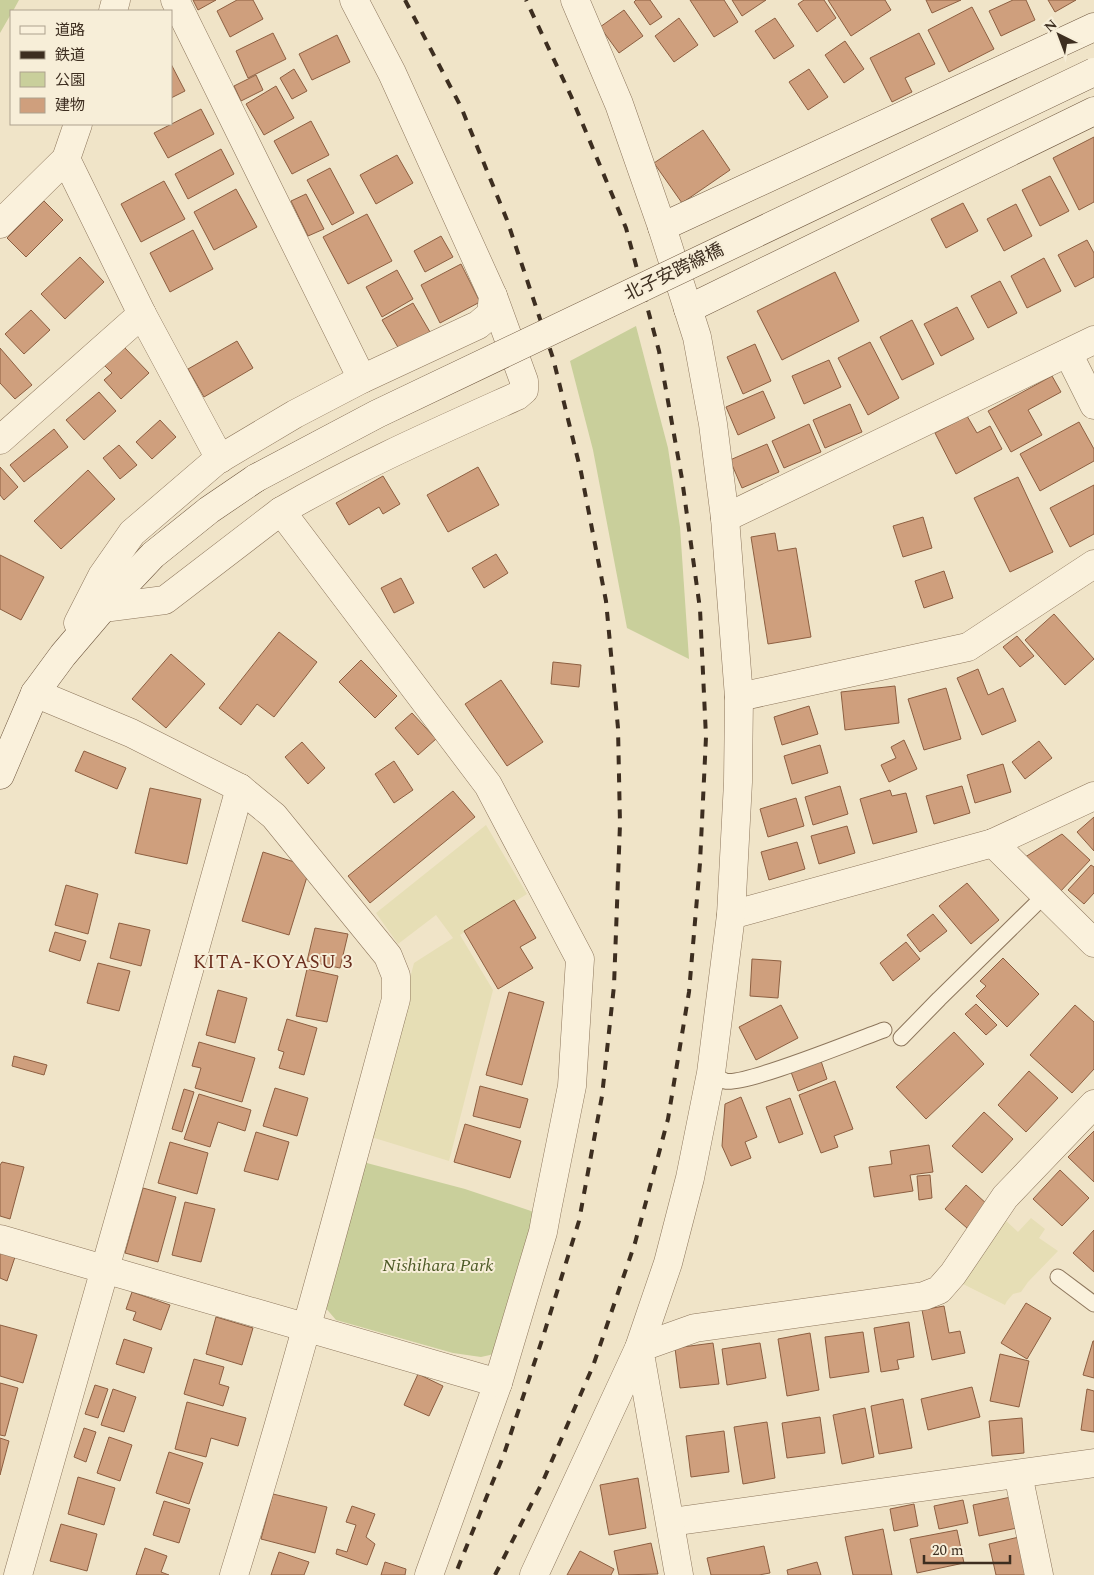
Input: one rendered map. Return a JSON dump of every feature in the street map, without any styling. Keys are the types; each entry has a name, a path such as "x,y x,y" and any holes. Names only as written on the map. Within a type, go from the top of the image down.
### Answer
{"street":[{"path":"175,0 362,379"},
{"path":"103,608 165,600 281,511 403,446 517,396 524,390 524,381 493,296 392,73 354,0"},
{"path":"534,1575 639,1348 668,1262 690,1178 711,1073 731,915 738,782 739,697 725,518 713,424 697,338 662,226 618,104 575,0"},
{"path":"662,226 1094,27"},
{"name":"北子安跨線橋","path":"63,654 103,608 153,556 209,510 256,478 377,414 1094,72"},
{"path":"688,309 1094,111"},
{"path":"0,224 66,158 78,125"},
{"path":"66,158 142,314 220,459"},
{"path":"0,775 35,693 63,654 102,576 132,533 220,459 295,414 362,379 478,325 491,314 493,296"},
{"path":"0,440 142,314"},
{"path":"725,518 1094,340"},
{"path":"1068,353 1094,404"},
{"path":"281,511 488,785 580,959 572,1086 544,1232 498,1383 429,1575"},
{"path":"739,697 968,647 1094,564"},
{"path":"35,693 131,733 240,788 274,816 388,956 396,976 396,999 265,1474 234,1575"},
{"path":"18,1575 240,788"},
{"path":"731,915 993,844 1094,796"},
{"path":"993,844 1094,943"},
{"path":"639,1348 695,1328 924,1296 939,1290 953,1274 1006,1197 1094,1104"},
{"path":"0,1239 498,1383"},
{"path":"639,1348 680,1575"},
{"path":"671,1522 1094,1463"},
{"path":"1018,1474 1039,1575"}],"lane":[{"path":"901,1038 1045,895"},
{"path":"711,1073 725,1081 754,1076 884,1030"},
{"path":"1058,1277 1094,1304"}],"shaded area":[{"path":"486,825 527,894 460,935 493,990 449,1161 368,1136 414,963 453,938 436,915 398,944 376,913"},
{"path":"1003,1218 1018,1232 1031,1218 1045,1229 1039,1238 1058,1251 1028,1282 1021,1292 1013,1294 1005,1305 959,1282"}],"green space":[{"path":"0,0 19,0 14,10 10,10 10,16 0,33"},
{"path":"636,326 668,448 680,527 689,659 627,628 593,450 570,361"},
{"name":"Nishihara Park","path":"363,1162 465,1189 534,1212 497,1350 490,1355 481,1357 453,1353 336,1320 324,1306"}],"building":[{"path":"193,0 216,0 198,10"},
{"path":"237,0 253,0 263,19 230,37 217,11"},
{"path":"636,0 650,0 662,17 650,25 634,2"},
{"path":"690,0 724,0 738,22 714,37"},
{"path":"732,0 766,0 742,16"},
{"path":"804,0 824,0 836,18 817,32 798,4"},
{"path":"828,0 885,0 891,10 851,36"},
{"path":"926,0 961,0 932,13"},
{"path":"1013,0 1026,0 1035,20 1001,36 989,11"},
{"path":"1048,0 1076,0 1055,12"},
{"path":"972,7 994,49 949,72 928,30"},
{"path":"624,10 643,36 619,53 600,27"},
{"path":"679,18 698,45 674,62 655,36"},
{"path":"775,18 794,46 774,59 755,31"},
{"path":"273,33 286,59 248,78 236,51"},
{"path":"919,33 935,64 905,78 912,92 892,102 870,58"},
{"path":"337,35 350,62 312,80 299,54"},
{"path":"845,41 864,69 844,83 825,55"},
{"path":"172,66 185,91 172,98"},
{"path":"294,69 307,91 292,99 280,78"},
{"path":"809,69 828,97 808,110 789,82"},
{"path":"256,75 263,90 241,101 234,86"},
{"path":"276,86 294,118 264,135 246,104"},
{"path":"201,109 214,134 168,158 154,133"},
{"path":"311,121 329,155 292,174 274,141"},
{"path":"703,130 730,170 682,203 654,163"},
{"path":"1094,137 1094,202 1079,210 1053,158"},
{"path":"221,149 234,174 188,199 175,174"},
{"path":"397,155 413,183 376,204 360,175"},
{"path":"330,168 354,213 332,225 307,180"},
{"path":"1050,176 1069,211 1040,226 1022,190"},
{"path":"164,181 185,219 141,242 121,204"},
{"path":"236,189 257,227 214,250 194,212"},
{"path":"306,194 324,229 308,236 291,201"},
{"path":"44,201 63,220 26,257 7,238"},
{"path":"963,203 978,231 946,248 931,219"},
{"path":"1016,204 1032,236 1004,251 987,219"},
{"path":"367,214 392,261 348,284 323,237"},
{"path":"193,230 213,269 170,292 150,253"},
{"path":"441,236 453,257 425,272 414,251"},
{"path":"1087,240 1094,253 1094,277 1075,287 1058,255"},
{"path":"80,257 104,282 65,319 41,294"},
{"path":"1044,258 1061,291 1027,308 1011,276"},
{"path":"461,264 480,302 440,323 421,285"},
{"path":"397,270 413,299 382,317 366,287"},
{"path":"835,272 859,321 782,360 757,311"},
{"path":"1000,281 1017,313 988,328 971,296"},
{"path":"413,303 430,332 399,349 382,320"},
{"path":"957,307 974,339 941,356 924,324"},
{"path":"31,310 50,330 24,354 5,334"},
{"path":"912,320 934,364 902,380 880,337"},
{"path":"237,341 253,368 204,397 188,369"},
{"path":"870,342 899,398 868,415 838,358"},
{"path":"755,344 771,381 743,394 727,357"},
{"path":"124,347 149,373 121,399 104,380 112,373 104,365"},
{"path":"0,348 32,385 15,399 0,383"},
{"path":"829,360 841,387 804,404 792,376"},
{"path":"1052,376 1061,392 1028,410 1042,435 1011,452 988,411"},
{"path":"763,391 775,418 738,435 726,407"},
{"path":"99,392 116,411 84,440 66,420"},
{"path":"850,404 862,432 825,448 813,420"},
{"path":"967,416 977,433 990,426 1002,449 956,474 935,433"},
{"path":"160,420 176,437 152,459 136,442"},
{"path":"1079,422 1094,449 1094,461 1040,491 1020,454"},
{"path":"809,424 821,452 784,468 772,441"},
{"path":"54,429 68,447 24,482 10,465"},
{"path":"767,444 779,472 742,488 730,460"},
{"path":"119,445 137,465 120,479 103,458"},
{"path":"0,467 18,487 4,500 0,495"},
{"path":"478,467 499,505 448,532 427,495"},
{"path":"88,470 115,499 61,549 34,521"},
{"path":"383,476 400,504 383,514 379,507 349,525 336,503"},
{"path":"1018,477 1053,552 1010,572 974,498"},
{"path":"1094,485 1094,534 1070,547 1050,508"},
{"path":"923,517 932,548 903,557 893,526"},
{"path":"775,533 778,551 796,548 811,637 768,644 751,537"},
{"path":"496,554 508,573 484,588 472,568"},
{"path":"0,555 44,577 21,620 0,609"},
{"path":"944,571 953,598 924,608 915,581"},
{"path":"401,578 414,603 394,613 381,588"},
{"path":"1054,614 1094,659 1065,685 1025,640"},
{"path":"279,632 317,662 274,717 257,704 241,725 219,708"},
{"path":"1017,636 1034,656 1020,667 1003,647"},
{"path":"171,654 205,684 166,728 132,699"},
{"path":"361,660 397,696 375,718 339,682"},
{"path":"553,662 581,665 579,687 551,684"},
{"path":"978,669 988,695 1003,688 1016,721 982,735 957,678"},
{"path":"501,680 543,742 507,766 465,704"},
{"path":"895,686 899,723 845,730 841,692"},
{"path":"946,688 961,739 924,750 908,699"},
{"path":"809,706 818,734 782,745 774,717"},
{"path":"412,713 436,739 418,755 395,728"},
{"path":"904,740 917,769 889,782 881,765 896,758 891,747"},
{"path":"1039,741 1052,758 1025,779 1012,762"},
{"path":"302,742 325,768 308,784 285,757"},
{"path":"820,745 828,773 792,784 784,756"},
{"path":"84,751 126,768 117,789 75,771"},
{"path":"394,761 413,790 394,803 375,774"},
{"path":"1003,764 1011,792 975,803 967,775"},
{"path":"840,786 848,814 813,825 805,797"},
{"path":"962,786 970,813 934,824 926,796"},
{"path":"150,788 201,799 187,864 135,853"},
{"path":"890,790 892,796 906,793 917,832 873,844 860,799"},
{"path":"453,791 475,817 370,903 348,876"},
{"path":"796,798 804,826 768,837 760,809"},
{"path":"1094,817 1094,851 1077,832"},
{"path":"847,826 855,853 819,864 811,836"},
{"path":"1062,834 1090,860 1059,893 1022,859"},
{"path":"797,842 805,869 769,880 761,852"},
{"path":"263,852 310,867 289,935 242,921"},
{"path":"1091,865 1094,867 1094,893 1084,904 1068,890"},
{"path":"967,883 999,920 971,944 939,906"},
{"path":"66,885 98,894 88,934 55,925"},
{"path":"514,900 536,938 520,947 533,968 498,989 464,931"},
{"path":"933,914 947,931 920,952 907,935"},
{"path":"119,923 150,930 141,966 110,958"},
{"path":"315,928 348,934 340,968 307,961"},
{"path":"55,932 86,941 80,961 49,951"},
{"path":"906,942 920,959 893,981 880,963"},
{"path":"1003,958 1039,994 1007,1027 976,996 986,986 980,981"},
{"path":"752,959 781,961 778,998 750,996"},
{"path":"98,963 130,971 119,1011 87,1003"},
{"path":"307,969 338,976 327,1022 296,1016"},
{"path":"218,990 247,998 235,1043 206,1035"},
{"path":"509,992 544,1002 522,1085 486,1075"},
{"path":"976,1004 997,1025 986,1035 965,1014"},
{"path":"781,1005 798,1038 756,1060 739,1027"},
{"path":"1075,1005 1094,1022 1094,1069 1072,1093 1030,1055"},
{"path":"287,1019 317,1028 304,1075 279,1068 284,1052 278,1050"},
{"path":"954,1032 984,1064 926,1119 896,1087"},
{"path":"199,1042 255,1058 242,1102 195,1088 201,1068 192,1066"},
{"path":"14,1056 47,1065 44,1075 12,1066"},
{"path":"821,1061 827,1079 798,1091 791,1072"},
{"path":"1029,1071 1058,1098 1026,1132 998,1105"},
{"path":"835,1081 853,1129 834,1136 838,1147 821,1153 799,1095"},
{"path":"480,1086 528,1099 520,1128 473,1116"},
{"path":"275,1088 308,1098 297,1136 263,1126"},
{"path":"184,1089 194,1092 182,1132 172,1129"},
{"path":"199,1094 251,1110 245,1131 218,1122 210,1147 184,1139"},
{"path":"741,1097 757,1137 745,1142 751,1158 731,1166 722,1146 725,1104"},
{"path":"790,1098 803,1134 779,1143 766,1107"},
{"path":"984,1112 1013,1139 982,1173 952,1146"},
{"path":"465,1124 521,1141 510,1178 454,1162"},
{"path":"1094,1131 1094,1182 1068,1157"},
{"path":"256,1132 289,1142 278,1180 244,1171"},
{"path":"170,1142 208,1153 197,1194 158,1183"},
{"path":"929,1145 933,1172 910,1175 913,1191 874,1197 869,1167 892,1164 890,1151"},
{"path":"2,1162 24,1167 10,1219 0,1216 0,1165"},
{"path":"1060,1170 1089,1198 1062,1226 1033,1199"},
{"path":"930,1175 932,1198 919,1200 917,1176"},
{"path":"966,1185 988,1205 967,1228 945,1209"},
{"path":"143,1188 176,1197 158,1262 125,1253"},
{"path":"185,1202 215,1209 201,1262 172,1255"},
{"path":"1094,1230 1094,1272 1073,1253"},
{"path":"0,1252 15,1257 7,1281 0,1278"},
{"path":"132,1292 170,1305 161,1330 133,1320 136,1312 126,1309"},
{"path":"1026,1303 1051,1318 1027,1359 1001,1343"},
{"path":"944,1306 949,1333 960,1331 965,1353 932,1360 922,1310"},
{"path":"216,1317 253,1328 242,1365 206,1354"},
{"path":"909,1322 914,1357 897,1360 899,1369 881,1372 874,1328"},
{"path":"0,1325 37,1335 23,1383 0,1376"},
{"path":"863,1332 869,1372 830,1378 825,1337"},
{"path":"810,1333 819,1390 787,1396 778,1339"},
{"path":"124,1339 152,1348 144,1373 116,1364"},
{"path":"1094,1341 1094,1378 1083,1375"},
{"path":"713,1343 719,1384 680,1388 675,1348"},
{"path":"760,1343 766,1378 727,1385 722,1349"},
{"path":"1000,1354 1029,1361 1019,1407 990,1401"},
{"path":"194,1359 224,1367 219,1384 229,1387 223,1406 184,1394"},
{"path":"418,1374 443,1386 429,1416 404,1405"},
{"path":"0,1383 18,1388 5,1436 0,1435"},
{"path":"95,1385 108,1389 98,1418 85,1414"},
{"path":"972,1387 980,1417 928,1430 921,1399"},
{"path":"113,1389 136,1397 124,1432 101,1425"},
{"path":"1087,1389 1094,1391 1094,1432 1081,1430"},
{"path":"903,1399 912,1448 879,1454 871,1406"},
{"path":"187,1402 246,1418 238,1446 211,1438 206,1457 175,1449"},
{"path":"865,1408 874,1457 842,1464 833,1415"},
{"path":"820,1417 825,1453 787,1458 782,1423"},
{"path":"1022,1418 1024,1453 992,1456 989,1421"},
{"path":"767,1422 775,1478 743,1484 734,1427"},
{"path":"84,1428 96,1432 86,1462 74,1457"},
{"path":"724,1431 729,1472 691,1477 686,1436"},
{"path":"109,1437 132,1445 120,1481 97,1473"},
{"path":"0,1438 9,1441 0,1475"},
{"path":"169,1452 203,1463 189,1504 156,1493"},
{"path":"78,1477 115,1488 104,1525 68,1514"},
{"path":"638,1478 646,1528 609,1535 600,1485"},
{"path":"273,1494 327,1507 315,1553 261,1539"},
{"path":"1011,1497 1017,1528 979,1536 973,1505"},
{"path":"963,1500 968,1523 939,1529 934,1506"},
{"path":"164,1501 190,1509 179,1543 153,1535"},
{"path":"914,1504 918,1526 894,1531 890,1509"},
{"path":"352,1506 375,1514 366,1537 375,1544 367,1565 336,1554 337,1549 347,1552 356,1525 346,1522"},
{"path":"61,1524 97,1534 87,1571 50,1561"},
{"path":"883,1529 892,1575 853,1575 845,1537"},
{"path":"957,1530 964,1563 917,1573 910,1539"},
{"path":"1019,1537 1028,1575 996,1575 989,1544"},
{"path":"651,1543 658,1574 619,1575 614,1551"},
{"path":"764,1546 770,1573 759,1575 711,1575 707,1558"},
{"path":"145,1548 167,1556 161,1572 169,1575 136,1575"},
{"path":"580,1551 614,1569 611,1575 567,1575"},
{"path":"279,1552 309,1562 304,1575 271,1575"},
{"path":"385,1562 406,1569 405,1575 381,1575"},
{"path":"817,1562 821,1575 788,1575 787,1570"}],"railway":[{"path":"405,0 461,107 507,220 553,358 581,472 606,601 618,728 620,824 614,986 602,1096 579,1221 504,1454 455,1575"},
{"path":"495,1575 543,1481 593,1366 635,1243 668,1119 689,992 700,863 706,737 700,609 682,479 659,351 626,228 571,96 526,0"}],"district":[{"name":"KITA-KOYASU 3","path":"273,962"}]}
